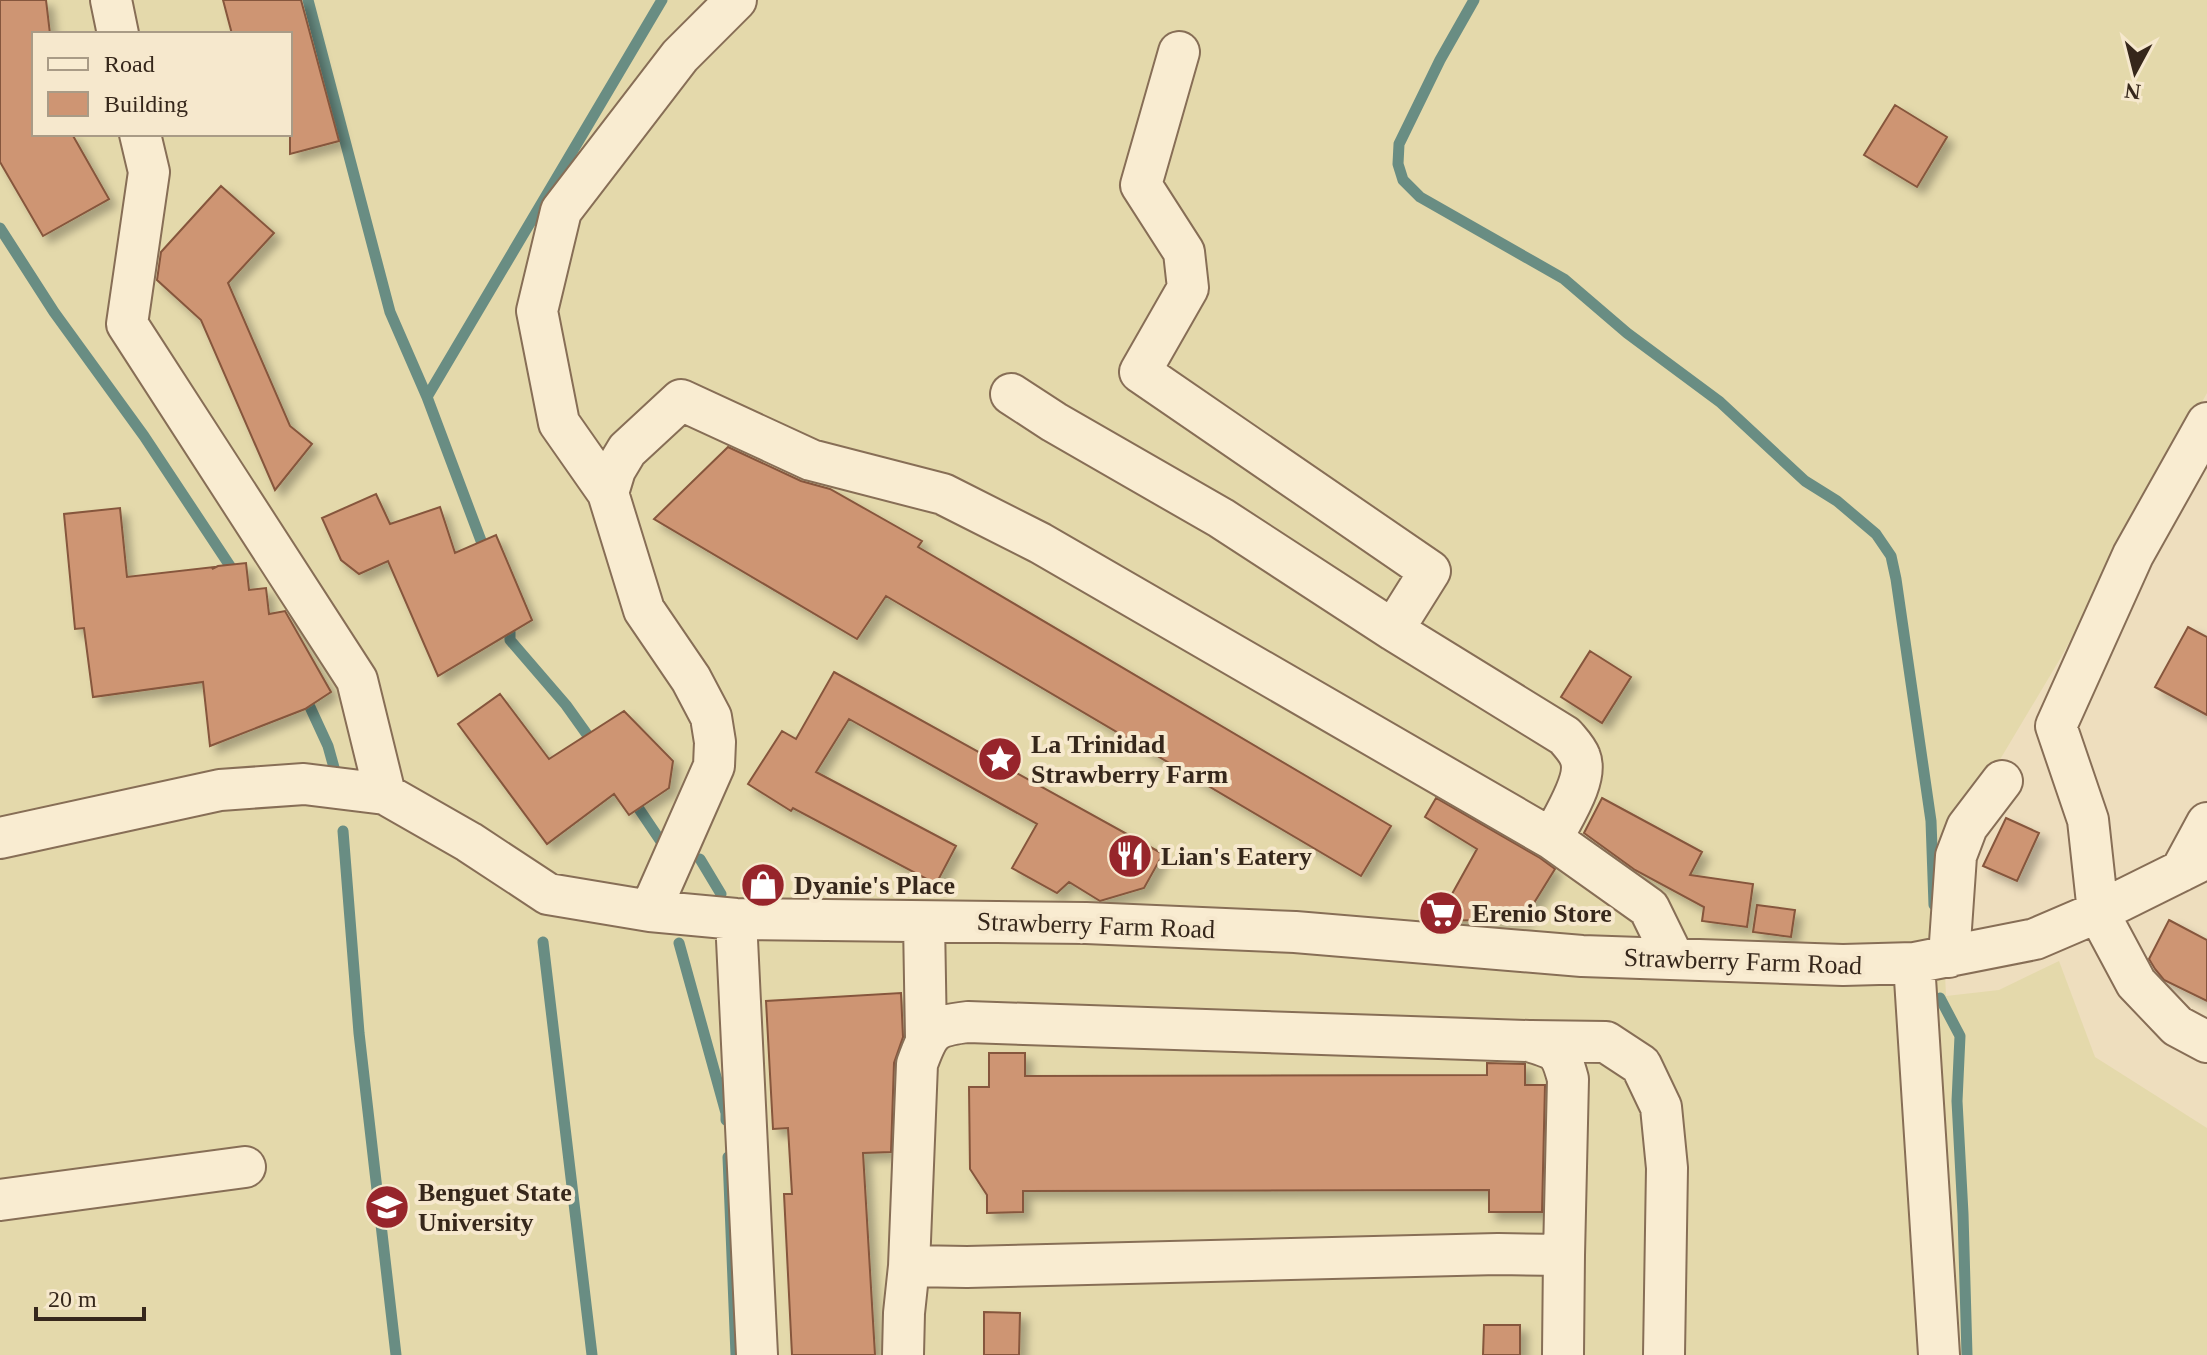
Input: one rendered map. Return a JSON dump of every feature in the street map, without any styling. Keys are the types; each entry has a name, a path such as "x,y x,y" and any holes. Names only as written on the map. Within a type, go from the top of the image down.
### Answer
{"street":[{"path":"111,0 118,32"},
{"path":"650,911 714,766 715,742 711,717 691,679 644,610 608,493 559,423 537,311 561,211 680,56 736,0"},
{"path":"1179,52 1141,185 1184,252 1188,288 1140,372 1430,571 1393,630"},
{"path":"140,136 149,172 127,324 357,680 385,794"},
{"path":"1011,394 1221,518 1393,630 1565,736 1579,754 1583,767 1580,781 1552,839"},
{"path":"608,493 615,470 627,450 681,400 811,460 943,494 1053,550 1552,839 1649,908 1674,959"},
{"path":"2207,423 2133,555 2056,726 2088,820 2098,912 2136,983 2177,1026 2207,1042"},
{"path":"1939,1355 1932,960 1956,856 1967,827 2002,781"},
{"name":"Strawberry Farm Road","path":"0,838 220,790 304,784 385,794 469,842 548,894 650,911 736,919 1086,923 1280,931 1582,956 1843,965 1932,960 2035,939 2098,912 2194,864"},
{"path":"2194,864 2207,823"},
{"path":"736,919 757,1355"},
{"path":"903,1355 917,1064 926,1038 924,922"},
{"path":"926,1038 945,1024 968,1022 1606,1042 1641,1065 1661,1107 1667,1168 1664,1355"},
{"path":"1529,1041 1552,1048 1562,1058 1568,1079 1563,1355"},
{"path":"0,1200 245,1167"},
{"path":"909,1266 1428,1254 1564,1255"}],"shaded area":[{"name":"La Trinidad Strawberry Farm","path":"0,0 2207,0 2207,393 2060,659 1940,860 1946,996 1999,990 2059,961 2095,1057 2207,1128 2207,1355 0,1355"}],"building":[{"path":"0,0 46,0 50,32 32,32 32,136 73,136 109,199 43,236 0,162"},
{"path":"223,0 301,0 339,141 290,154 292,32 231,32"},
{"path":"1895,105 1947,137 1917,187 1864,155"},
{"path":"221,186 274,233 228,283 290,426 312,444 275,490 201,320 157,280 161,252"},
{"path":"728,447 801,481 830,489 922,541 918,547 1391,826 1361,876 886,596 857,639 654,519"},
{"path":"376,494 390,524 440,507 455,553 496,535 532,620 438,676 388,561 359,574 341,560 322,518"},
{"path":"120,508 127,577 246,563 249,590 266,588 269,614 285,611 331,692 305,709 210,746 203,682 93,697 84,628 75,629 64,514"},
{"path":"2188,627 2207,637 2207,715 2155,687"},
{"path":"1590,651 1631,677 1602,723 1561,697"},
{"path":"834,672 1163,854 1144,888 1100,901 1069,882 1057,893 1012,868 1037,824 849,719 816,772 956,846 936,884 793,808 791,811 748,784 782,731 796,739"},
{"path":"500,694 549,759 624,711 673,761 669,788 629,815 614,794 547,844 458,724"},
{"path":"1436,798 1555,869 1524,919 1437,921 1477,849 1425,817"},
{"path":"1602,798 1702,852 1690,875 1753,884 1747,927 1702,921 1704,907 1635,870 1584,833"},
{"path":"2006,818 2039,833 2017,881 1983,866"},
{"path":"1757,905 1795,910 1791,937 1753,932"},
{"path":"2169,920 2207,940 2207,1001 2164,980 2149,959"},
{"path":"901,993 903,1037 894,1063 891,1152 863,1153 875,1355 792,1355 784,1194 792,1194 788,1128 773,1129 766,1001"},
{"path":"989,1053 1025,1053 1025,1076 1487,1075 1487,1063 1525,1064 1525,1085 1545,1085 1542,1212 1489,1212 1489,1190 1023,1191 1023,1212 987,1213 987,1195 970,1169 969,1087 989,1087"},
{"path":"984,1312 1020,1313 1019,1355 984,1355"},
{"path":"1484,1325 1520,1325 1520,1355 1483,1355"}],"waterway":[{"path":"308,0 390,312 427,397 486,554"},
{"path":"427,397 662,0"},
{"path":"1474,0 1440,60 1399,144 1398,164 1403,180 1420,197 1564,279 1627,333 1720,402 1805,481 1837,501 1876,534 1891,556 1896,579 1931,821 1934,905"},
{"path":"0,228 54,312 144,436 236,575"},
{"path":"510,619 510,640 566,705 596,747"},
{"path":"304,694 328,746 338,782"},
{"path":"631,797 666,849"},
{"path":"343,831 359,1033 396,1355"},
{"path":"700,859 721,894"},
{"path":"543,942 592,1355"},
{"path":"679,943 726,1120"},
{"path":"1940,998 1960,1036 1957,1101 1967,1355"},
{"path":"728,1157 736,1355"}],"place":[{"name":"La Trinidad Strawberry Farm","path":"1000,759"},
{"name":"Lian's Eatery","path":"1130,856"},
{"name":"Dyanie's Place","path":"763,885"},
{"name":"Erenio Store","path":"1441,913"},
{"name":"Benguet State University","path":"387,1207"}]}
